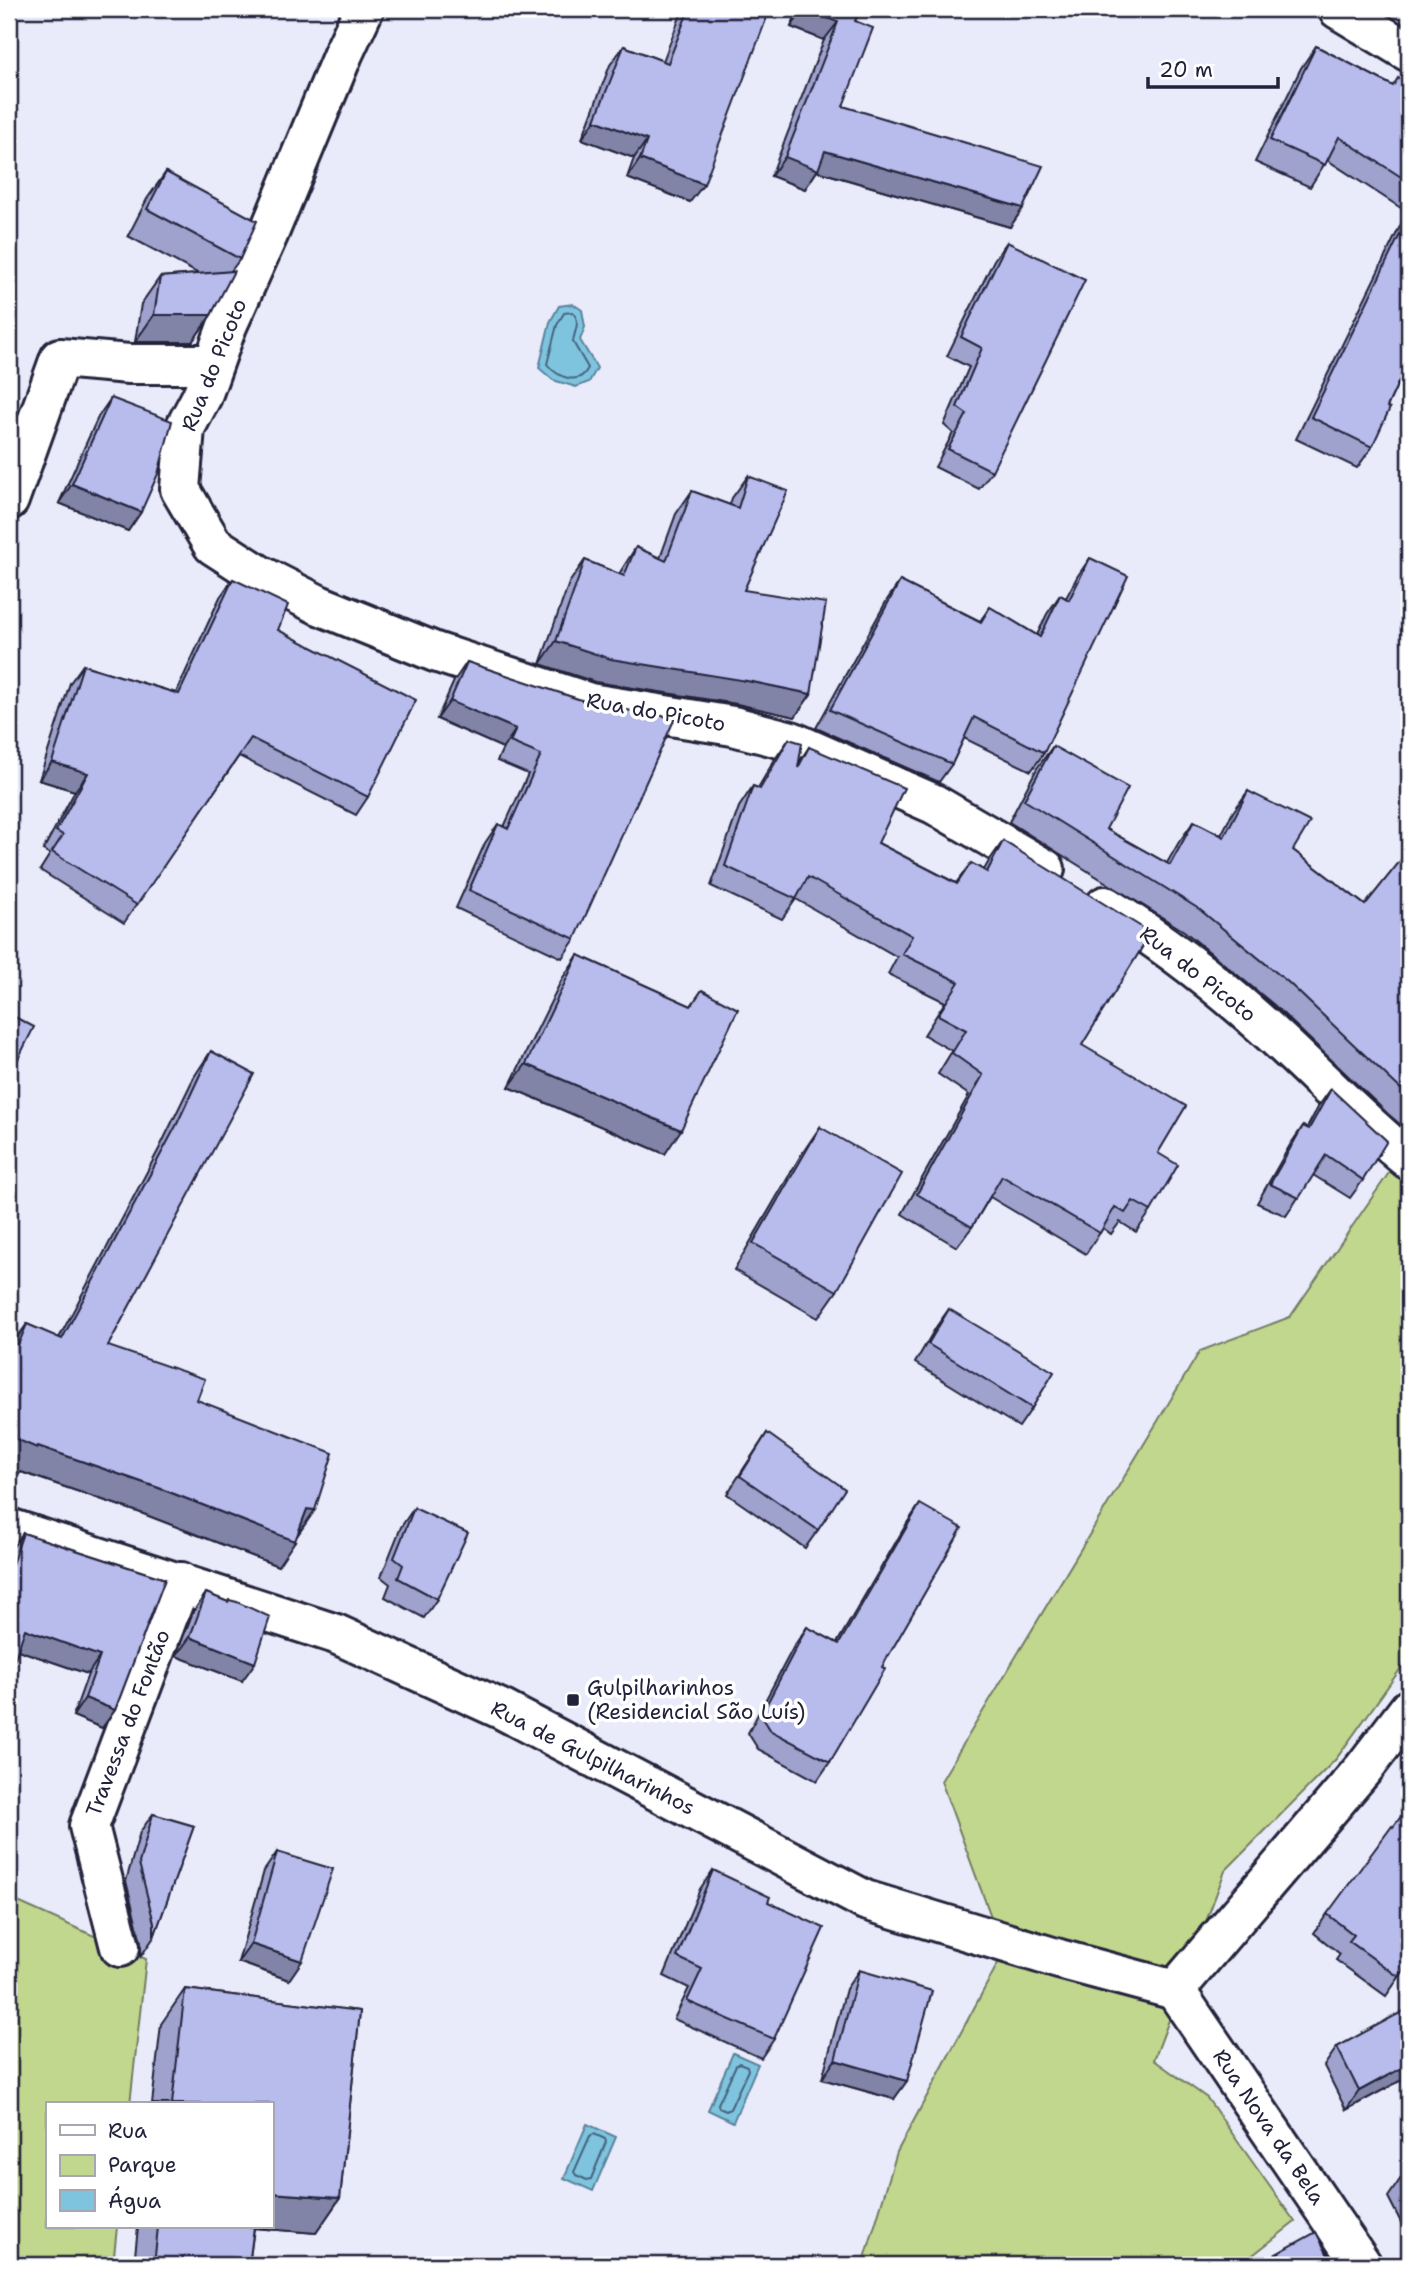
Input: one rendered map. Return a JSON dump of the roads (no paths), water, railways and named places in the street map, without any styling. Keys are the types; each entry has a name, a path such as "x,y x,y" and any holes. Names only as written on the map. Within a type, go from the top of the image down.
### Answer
{"street":[{"name":"Rua do Picoto","path":"364,9 342,54 268,235 227,326 202,396 185,428 180,489 213,545 258,574 319,605 435,652 590,703 733,726 791,741 934,804 1032,861 1170,948 1259,1021 1373,1130 1409,1160"},
{"path":"1338,9 1409,52"},
{"path":"9,500 60,358 129,364 213,364"},
{"name":"Rua de Gulpilharinhos","path":"9,1528 337,1634 503,1710 865,1900 1059,1959 1175,1990"},
{"name":"Travessa do Fontão","path":"120,1947 89,1826 181,1582"},
{"path":"1175,1990 1364,1768 1409,1709"},
{"name":"Rua Nova da Bela","path":"1175,1990 1362,2265"}],"water":[{"path":"573,304 582,310 585,327 580,340 597,368 589,382 576,387 553,380 539,368 550,322 559,306"},
{"path":"733,2053 758,2064 733,2122 708,2110"},
{"path":"587,2124 616,2137 593,2191 564,2178"}],"place":[{"name":"Gulpilharinhos (Residencial São Luís)","path":"573,1700"}]}
